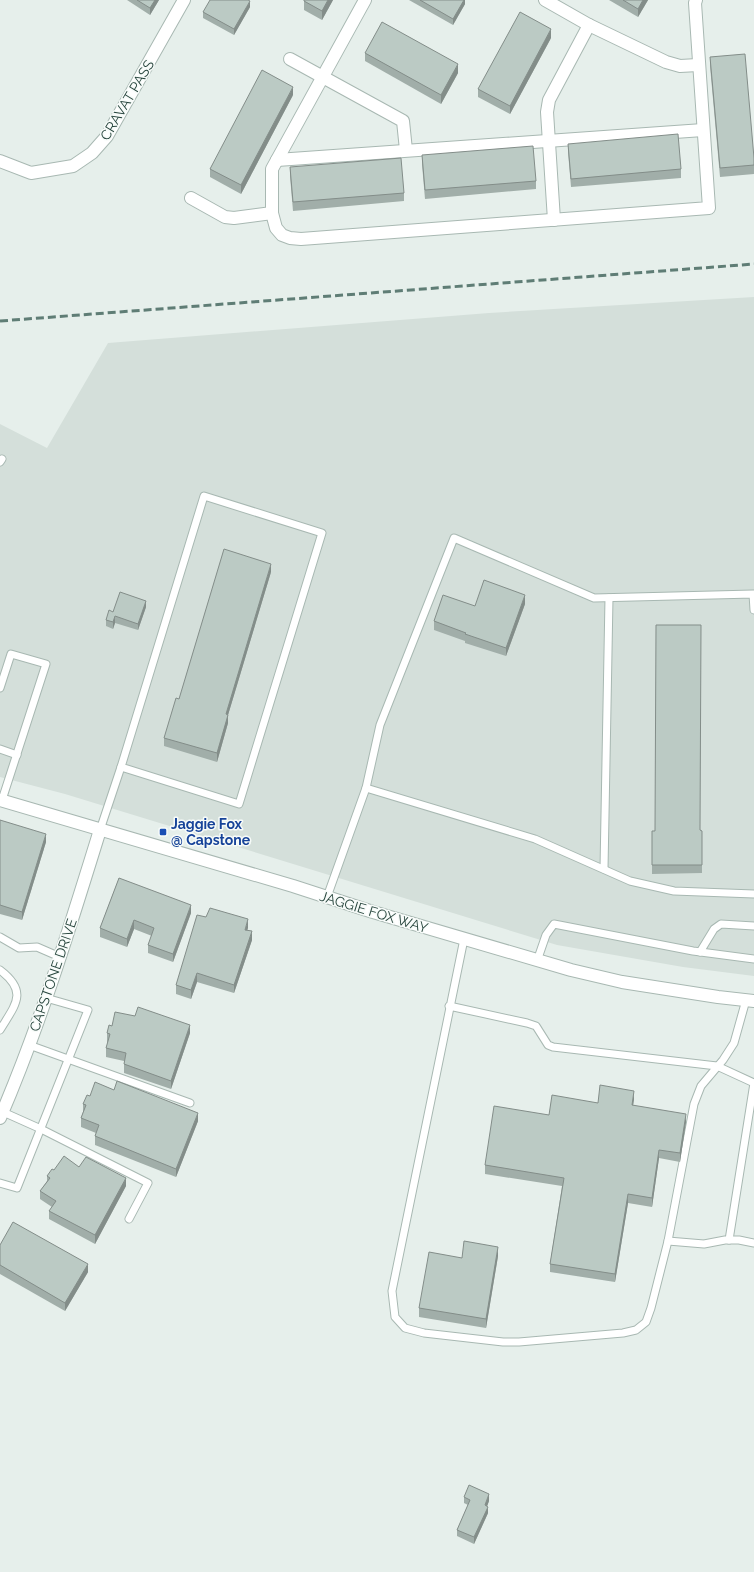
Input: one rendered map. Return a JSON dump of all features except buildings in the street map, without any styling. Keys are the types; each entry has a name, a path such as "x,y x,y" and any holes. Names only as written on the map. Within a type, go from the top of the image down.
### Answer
{"street":[{"name":"CRAVAT PASS","path":"0,161 31,174 74,166 92,154 107,136 184,0"},
{"path":"365,0 272,169 272,213 276,228 282,235 290,238 301,239 709,208 698,65 696,0"},
{"path":"545,0 589,25 666,62 680,66 698,65"},
{"path":"554,220 548,141 547,112 549,100 589,25"},
{"path":"290,59 403,121 406,150"},
{"path":"277,160 703,130"},
{"path":"191,198 225,217 234,218 272,213"},
{"name":"JAGGIE FOX WAY","path":"1,800 293,886 537,961 622,982 750,1000"},
{"name":"CAPSTONE DRIVE","path":"1,1115 46,998 100,830"}],"lane":[{"path":"100,830 121,767 204,496 322,533 239,804 121,767"},
{"path":"327,897 366,788 380,725 454,538 594,598 754,594 754,610"},
{"path":"604,869 609,598"},
{"path":"0,688 11,654 46,664 1,800"},
{"path":"0,749 17,754"},
{"path":"366,788 535,839 630,881 674,891 754,894"},
{"path":"537,961 546,935 554,924 700,952 754,959"},
{"path":"700,952 714,929 721,924 754,926"},
{"path":"0,937 19,948 36,947 60,957"},
{"path":"464,939 449,1006 392,1291 395,1317 405,1328 424,1333 503,1342 519,1342 623,1333 636,1330 646,1322 668,1241 694,1104 702,1086 723,1060 734,1043 750,1000"},
{"path":"0,970 15,984 17,991 17,998 0,1030"},
{"path":"0,1183 17,1188 88,1010 46,998"},
{"path":"449,1006 536,1026 548,1045 553,1047 717,1066 754,1083 729,1240"},
{"path":"29,1044 68,1060 190,1103"},
{"path":"1,1115 41,1129 148,1183 129,1219"},
{"path":"668,1241 704,1244 729,1240 754,1242"}],"shaded area":[{"path":"754,297 754,976 683,967 557,945 65,794 0,777 0,424 47,448 108,343 489,313"}],"railway":[{"path":"0,321 754,264"}],"place":[{"name":"Jaggie Fox @ Capstone","path":"163,832"}]}
